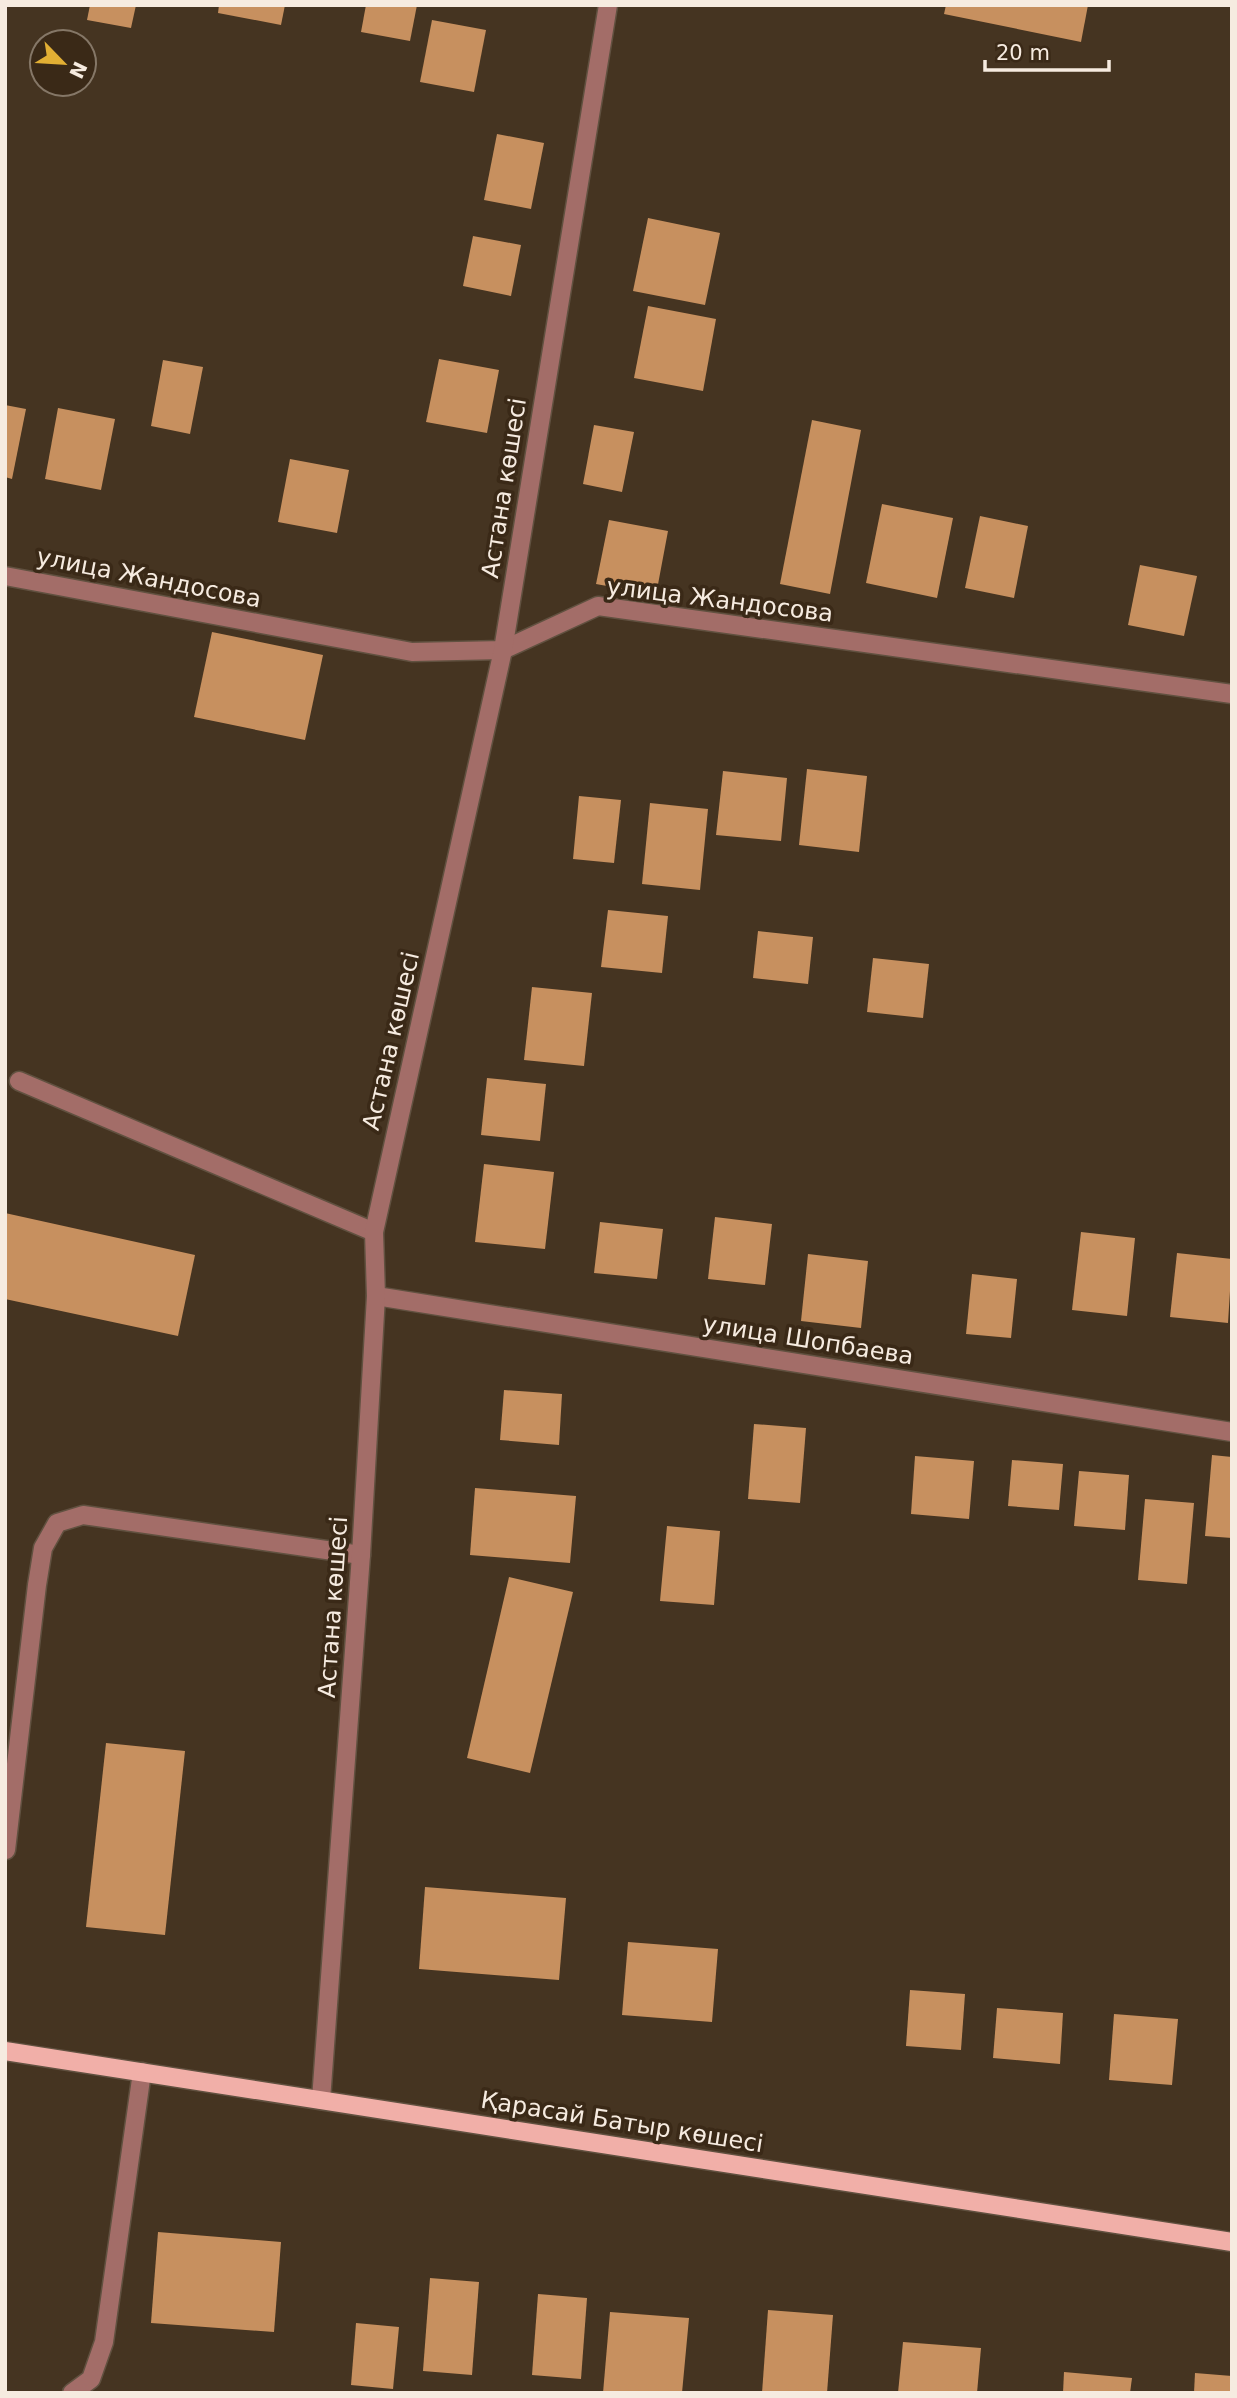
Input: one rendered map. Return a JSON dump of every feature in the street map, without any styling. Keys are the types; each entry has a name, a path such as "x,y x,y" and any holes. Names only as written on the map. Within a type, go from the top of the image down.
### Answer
{"main road":[{"name":"Қарасай Батыр көшесі","path":"5,2051 1232,2242"}],"street":[{"name":"Астана көшесі","path":"321,2100 361,1555 376,1296 373,1232 503,650 608,5"},
{"name":"улица Жандосова","path":"5,576 412,652 503,650 598,606 1232,694"},
{"path":"19,1081 373,1232"},
{"name":"улица Шопбаева","path":"376,1296 1232,1432"},
{"path":"6,1850 37,1585 43,1548 57,1524 83,1515 361,1555"},
{"path":"72,2393 91,2379 104,2342 142,2072"}],"building":[{"path":"90,5 136,5 131,28 87,20"},
{"path":"219,5 285,5 281,25 218,13"},
{"path":"366,5 417,5 410,41 361,32"},
{"path":"946,5 1088,5 1081,42 944,14"},
{"path":"432,20 486,30 474,92 420,82"},
{"path":"497,134 544,143 531,209 484,200"},
{"path":"648,218 720,233 705,305 633,291"},
{"path":"473,236 521,245 511,296 463,286"},
{"path":"648,306 716,319 703,391 634,378"},
{"path":"439,359 499,370 487,433 426,422"},
{"path":"163,360 203,367 190,434 151,426"},
{"path":"5,405 26,409 12,479 5,477"},
{"path":"58,408 115,419 101,490 45,479"},
{"path":"812,420 861,430 830,594 780,584"},
{"path":"594,425 634,432 622,492 583,484"},
{"path":"290,459 349,470 337,533 278,522"},
{"path":"882,504 953,518 937,598 866,583"},
{"path":"980,516 1028,526 1014,598 965,588"},
{"path":"609,520 668,531 656,595 596,584"},
{"path":"1140,565 1197,576 1184,636 1128,625"},
{"path":"212,632 323,655 305,740 194,717"},
{"path":"807,769 867,776 859,852 799,845"},
{"path":"723,771 787,778 781,841 716,835"},
{"path":"579,796 621,800 614,863 573,859"},
{"path":"650,803 708,809 700,890 642,884"},
{"path":"608,910 668,916 662,973 601,967"},
{"path":"758,931 813,937 808,984 753,978"},
{"path":"873,958 929,964 923,1018 867,1012"},
{"path":"532,987 592,993 584,1066 524,1060"},
{"path":"487,1078 546,1084 540,1141 481,1135"},
{"path":"484,1164 554,1172 545,1249 475,1242"},
{"path":"5,1213 195,1255 178,1336 5,1299"},
{"path":"715,1217 772,1224 765,1285 708,1279"},
{"path":"600,1222 663,1229 657,1279 594,1273"},
{"path":"1081,1232 1135,1238 1127,1316 1072,1310"},
{"path":"1177,1253 1232,1259 1228,1323 1170,1317"},
{"path":"808,1254 868,1261 861,1328 801,1321"},
{"path":"972,1274 1017,1279 1011,1338 966,1334"},
{"path":"504,1390 562,1394 559,1445 500,1440"},
{"path":"754,1424 806,1428 800,1503 748,1499"},
{"path":"1212,1455 1232,1457 1232,1538 1205,1536"},
{"path":"915,1456 974,1461 969,1519 911,1514"},
{"path":"1012,1460 1063,1464 1059,1510 1008,1506"},
{"path":"1079,1471 1129,1475 1125,1530 1074,1526"},
{"path":"475,1488 576,1496 570,1563 470,1555"},
{"path":"1145,1499 1194,1503 1187,1584 1138,1580"},
{"path":"667,1526 720,1531 714,1605 660,1601"},
{"path":"509,1577 573,1592 530,1773 467,1758"},
{"path":"106,1743 185,1751 165,1935 86,1927"},
{"path":"425,1887 566,1898 559,1980 419,1969"},
{"path":"628,1942 718,1949 712,2022 622,2015"},
{"path":"910,1990 965,1994 961,2050 906,2046"},
{"path":"997,2008 1063,2013 1060,2064 993,2058"},
{"path":"1114,2014 1178,2019 1172,2085 1109,2080"},
{"path":"158,2232 281,2242 274,2332 151,2323"},
{"path":"430,2278 479,2282 472,2375 423,2371"},
{"path":"538,2294 587,2298 581,2379 532,2375"},
{"path":"768,2310 833,2315 827,2393 762,2393"},
{"path":"610,2312 689,2318 682,2393 603,2393"},
{"path":"356,2323 399,2327 393,2389 351,2385"},
{"path":"903,2342 981,2348 977,2393 898,2393"},
{"path":"1064,2372 1132,2378 1130,2393 1063,2393"},
{"path":"1195,2373 1232,2376 1232,2393 1194,2393"}]}
